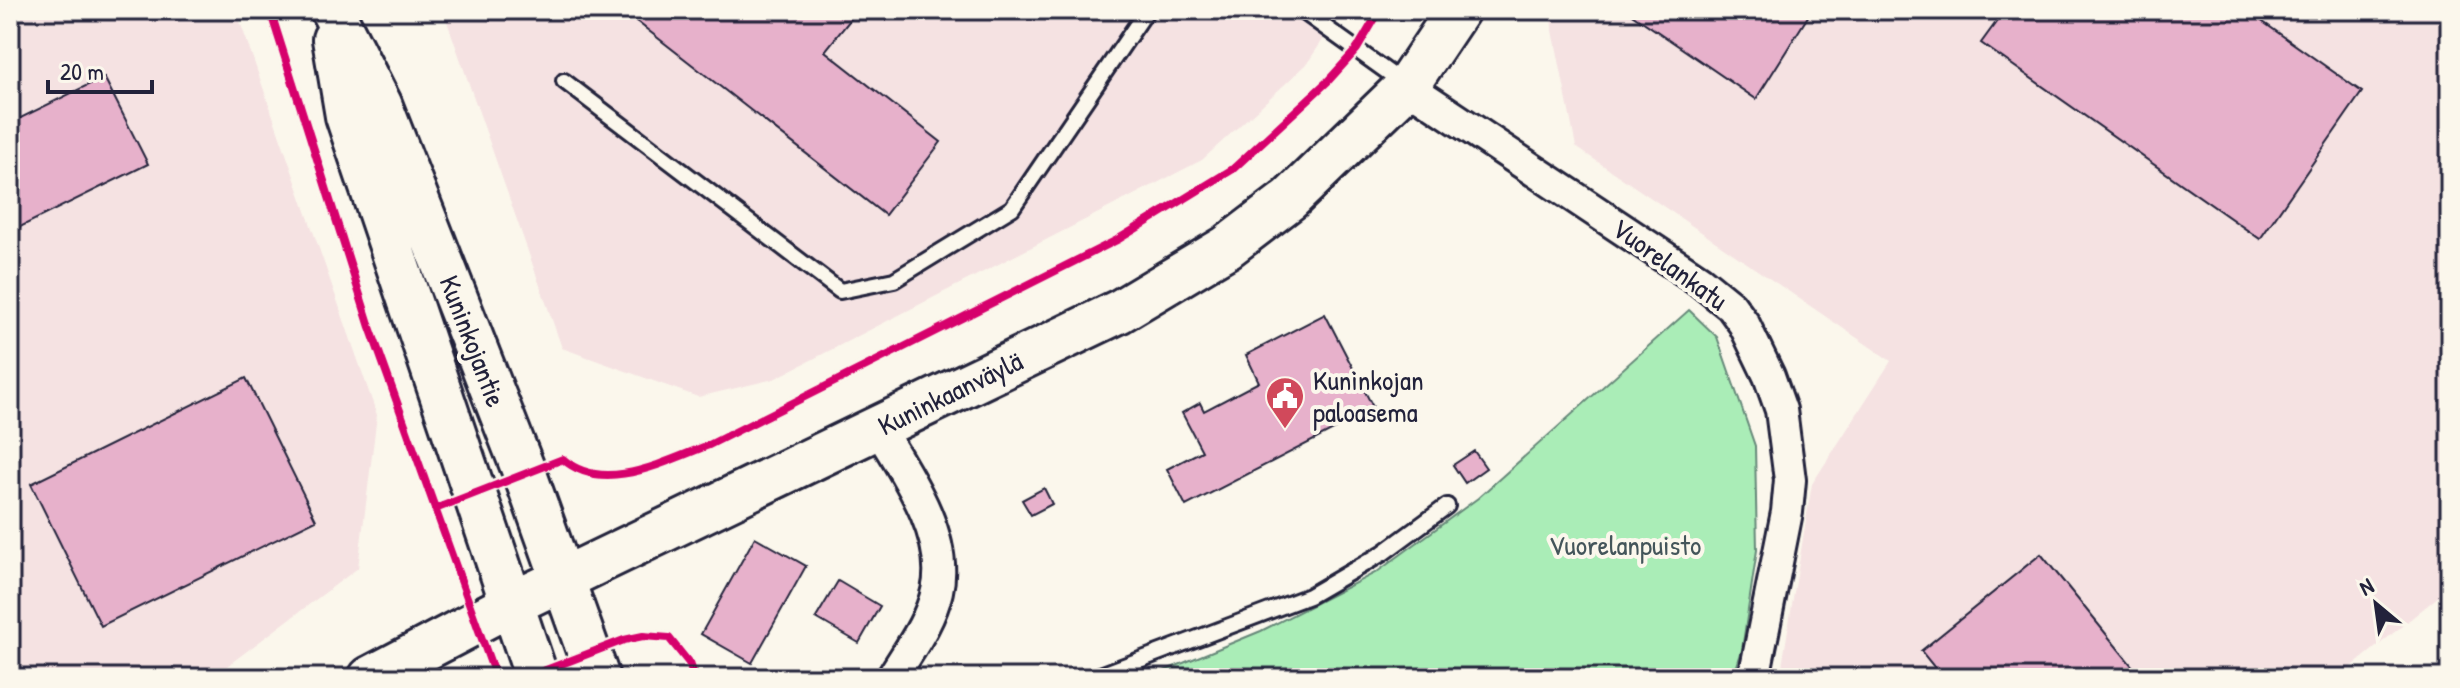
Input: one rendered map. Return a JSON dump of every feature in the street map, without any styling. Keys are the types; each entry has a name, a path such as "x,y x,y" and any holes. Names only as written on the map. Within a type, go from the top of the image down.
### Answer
{"main road":[{"name":"Kuninkojantie","path":"330,10 380,104 525,474 598,678"},
{"name":"Kuninkojantie","path":"330,10 347,116 537,678"},
{"name":"Kuninkaanväylä","path":"370,678 511,604 1120,311 1227,247 1290,199 1407,86 1458,10"}],"street":[{"name":"Vuorelankatu","path":"1407,86 1699,280 1731,306 1744,324 1769,376 1781,410 1790,480 1787,512 1754,678"},
{"path":"878,428 932,527 940,565 937,592 925,622 892,678"}],"lane":[{"path":"564,81 840,291 894,280 1012,208 1147,10"},
{"path":"1301,10 1407,86"},
{"path":"1092,678 1309,596 1383,553 1447,506"}],"shaded area":[{"path":"10,10 236,10 377,415 358,568 211,678 10,678"},
{"path":"443,10 1343,10 1306,65 1202,160 774,379 698,397 562,348"},
{"path":"1549,10 2450,10 2450,587 2338,678 1780,678 1812,484 1891,361 1576,147"}],"green space":[{"name":"Vuorelanpuisto","path":"1689,310 1717,337 1755,446 1757,550 1742,650 1733,678 1147,678 1261,631 1377,572 1478,498"}],"building":[{"path":"622,10 858,10 825,51 941,142 885,215"},
{"path":"1626,10 1812,10 1756,99"},
{"path":"2005,10 2246,10 2362,92 2260,239 1981,43"},
{"path":"104,77 148,164 10,232 10,123"},
{"path":"1325,314 1374,409 1186,506 1167,469 1202,451 1182,413 1200,403 1204,411 1259,382 1246,355"},
{"path":"246,378 316,520 101,626 31,484"},
{"path":"1474,451 1486,468 1465,483 1453,465"},
{"path":"1044,488 1052,504 1031,515 1022,500"},
{"path":"755,537 806,566 752,663 701,634"},
{"path":"2041,554 2142,678 1943,678 1921,651"},
{"path":"838,581 880,606 859,643 816,618"}],"cycle path":[{"path":"270,10 370,327 496,678"},
{"path":"435,509 563,459 579,469 615,475 674,459 709,445 1117,240 1233,169 1328,81 1357,49 1380,10"},
{"path":"525,678 624,640 643,636 669,638 689,663 694,678"}],"place":[{"name":"Kuninkojan paloasema","path":"1285,430"}]}
